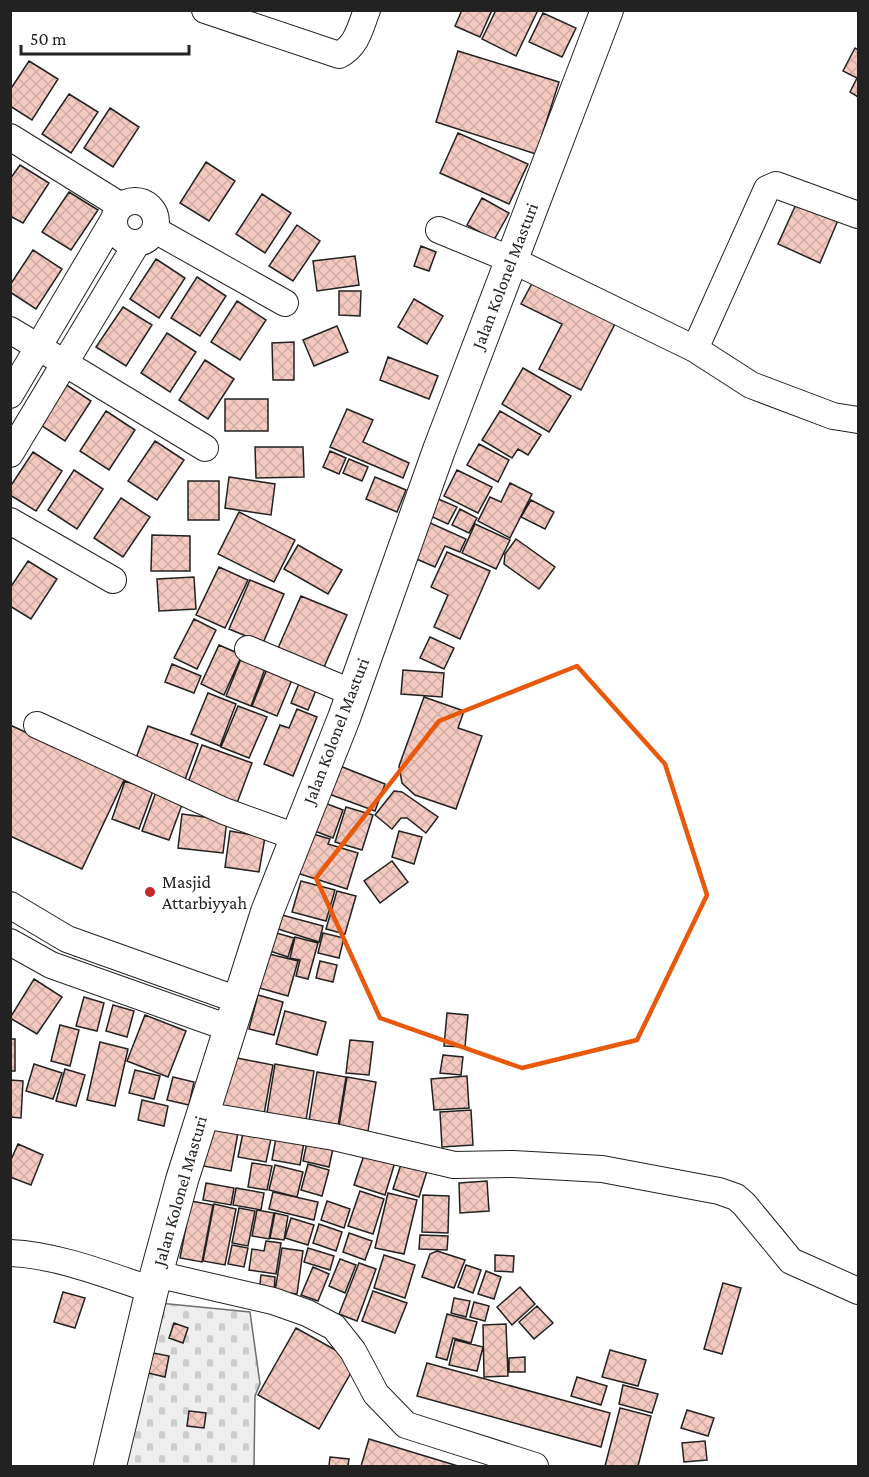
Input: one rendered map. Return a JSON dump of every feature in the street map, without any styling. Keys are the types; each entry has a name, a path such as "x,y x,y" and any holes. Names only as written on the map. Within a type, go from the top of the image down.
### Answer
{"main road":[{"name":"Jalan Kolonel Masturi","path":"110,1467 154,1282 234,1014 296,837 353,693 439,450 607,10"}],"street":[{"path":"205,10 339,55 349,50 355,41 367,10"},
{"path":"10,137 118,213"},
{"path":"695,349 767,189 776,185 858,215"},
{"path":"10,395 118,213 134,201 147,205 155,216 146,236 10,454"},
{"path":"118,213 115,228 127,242 146,236 285,303"},
{"path":"439,230 512,260 695,349 752,385 833,416 858,420"},
{"path":"10,330 204,448"},
{"path":"26,369 51,386"},
{"path":"10,521 113,580"},
{"path":"248,649 353,693"},
{"path":"37,725 224,811 296,837"},
{"path":"10,904 67,939 171,976 234,1014"},
{"path":"10,942 51,965 163,1004 234,1014"},
{"path":"202,1115 334,1137 454,1165 513,1164 602,1169 719,1191 736,1197 744,1204 791,1261 858,1291"},
{"path":"10,1253 24,1254 101,1273 273,1301 307,1313 334,1327 353,1351 376,1394 406,1425 535,1467"}],"highlighted area":[{"path":"577,666 665,764 707,895 637,1040 522,1068 380,1018 316,878 439,721"}],"green space":[{"path":"159,1303 250,1312 260,1384 255,1396 254,1466 122,1466"}],"building":[{"path":"462,10 492,10 480,37 455,26"},
{"path":"496,10 538,10 516,56 482,39"},
{"path":"543,13 576,28 562,57 529,42"},
{"path":"855,48 858,50 858,97 850,92 857,78 843,71"},
{"path":"458,51 559,82 536,154 436,122"},
{"path":"29,61 58,79 32,120 10,106 10,90"},
{"path":"69,94 98,112 71,153 42,134"},
{"path":"110,108 139,127 113,167 84,148"},
{"path":"458,133 528,164 509,204 440,173"},
{"path":"206,162 235,181 209,221 180,203"},
{"path":"20,165 49,183 23,223 10,216 10,179"},
{"path":"69,192 98,210 71,250 42,232"},
{"path":"262,194 291,213 265,253 236,234"},
{"path":"482,198 509,213 494,240 467,225"},
{"path":"798,200 839,218 820,263 778,244"},
{"path":"297,225 320,241 293,281 269,266"},
{"path":"421,246 436,252 429,271 414,266"},
{"path":"33,250 62,269 36,309 10,292 10,285"},
{"path":"355,256 359,285 317,291 313,261"},
{"path":"156,259 185,278 159,318 130,299"},
{"path":"536,276 618,318 581,390 539,369 562,324 521,304"},
{"path":"197,277 226,296 200,336 171,318"},
{"path":"339,291 361,291 360,316 339,315"},
{"path":"414,299 443,316 427,344 398,327"},
{"path":"237,301 266,320 240,360 211,342"},
{"path":"123,307 152,325 126,366 96,347"},
{"path":"337,326 348,352 314,366 303,340"},
{"path":"167,333 196,352 170,392 141,373"},
{"path":"294,342 294,380 273,380 272,343"},
{"path":"388,357 438,376 429,399 380,380"},
{"path":"205,360 234,379 208,419 179,400"},
{"path":"523,368 571,396 549,432 502,404"},
{"path":"62,382 91,401 65,441 36,422"},
{"path":"225,399 268,399 268,431 225,431"},
{"path":"347,409 373,420 363,442 409,463 403,478 330,447"},
{"path":"106,411 135,430 109,470 80,451"},
{"path":"500,411 541,435 528,455 518,449 512,458 482,440"},
{"path":"155,441 184,460 157,500 128,481"},
{"path":"479,444 509,460 498,482 467,465"},
{"path":"255,447 303,447 304,477 256,478"},
{"path":"330,451 346,458 339,474 323,467"},
{"path":"33,452 62,471 36,511 10,495 10,487"},
{"path":"349,459 368,467 362,481 343,473"},
{"path":"74,470 103,489 77,529 48,510"},
{"path":"457,470 492,487 478,513 444,496"},
{"path":"229,477 275,484 271,515 225,508"},
{"path":"375,477 406,490 397,512 366,499"},
{"path":"188,481 219,481 219,520 188,520"},
{"path":"510,483 532,494 510,538 478,521 490,497 501,502"},
{"path":"121,498 150,517 123,557 94,538"},
{"path":"436,498 457,507 448,524 428,515"},
{"path":"531,500 554,512 545,529 521,517"},
{"path":"460,509 477,518 469,533 452,525"},
{"path":"239,512 295,540 274,582 218,554"},
{"path":"428,522 466,539 460,552 445,546 435,567 412,557"},
{"path":"475,524 510,540 496,569 462,553"},
{"path":"152,535 190,536 190,571 151,571"},
{"path":"516,539 555,567 539,589 504,564 505,554"},
{"path":"298,545 342,570 328,594 284,569"},
{"path":"447,552 490,571 460,639 434,627 448,595 431,587"},
{"path":"28,561 57,579 31,619 10,606 10,588"},
{"path":"219,567 248,580 225,628 196,615"},
{"path":"194,577 196,609 159,611 157,579"},
{"path":"250,580 284,594 263,643 229,629"},
{"path":"301,596 347,615 324,667 278,648"},
{"path":"194,619 216,630 197,669 174,658"},
{"path":"430,637 454,648 444,669 420,658"},
{"path":"219,645 242,655 224,695 201,684"},
{"path":"241,659 265,669 251,706 226,696"},
{"path":"172,664 201,676 194,693 165,682"},
{"path":"267,669 292,680 277,716 252,706"},
{"path":"403,670 444,673 442,697 401,694"},
{"path":"300,681 317,688 308,710 291,703"},
{"path":"208,693 236,704 220,746 191,734"},
{"path":"424,697 464,711 458,728 482,736 456,809 415,795 402,783 399,766"},
{"path":"238,706 267,717 249,758 221,747"},
{"path":"297,709 317,717 293,776 264,764 280,725 289,728"},
{"path":"10,725 125,778 82,869 10,836"},
{"path":"148,726 198,744 183,785 133,766"},
{"path":"202,745 252,763 237,803 187,785"},
{"path":"340,766 385,784 375,811 329,794"},
{"path":"125,781 153,791 139,829 112,819"},
{"path":"394,791 402,792 438,817 426,833 407,818 401,818 392,829 375,815"},
{"path":"156,792 183,802 169,840 142,831"},
{"path":"322,802 343,810 333,838 312,830"},
{"path":"346,807 373,815 362,850 335,842"},
{"path":"182,814 227,820 223,853 178,848"},
{"path":"230,831 265,837 259,872 225,867"},
{"path":"399,831 422,837 414,864 392,857"},
{"path":"310,833 330,839 328,844 358,853 347,889 297,873"},
{"path":"392,861 408,882 380,903 364,881"},
{"path":"301,881 335,890 326,921 292,912"},
{"path":"337,891 356,896 345,934 326,929"},
{"path":"282,915 323,926 319,942 278,929"},
{"path":"273,932 294,938 288,957 267,950"},
{"path":"323,933 344,938 339,958 318,953"},
{"path":"295,937 318,943 308,979 296,976 300,960 290,958"},
{"path":"265,953 298,961 288,996 256,987"},
{"path":"320,961 337,965 333,982 316,978"},
{"path":"34,979 62,997 37,1034 10,1018"},
{"path":"258,995 283,1002 274,1035 249,1029"},
{"path":"84,997 104,1003 97,1031 76,1026"},
{"path":"113,1005 134,1011 127,1037 106,1031"},
{"path":"285,1011 326,1022 317,1055 276,1044"},
{"path":"447,1013 468,1015 465,1047 444,1046"},
{"path":"145,1015 186,1031 168,1077 127,1061"},
{"path":"60,1025 79,1030 70,1066 51,1061"},
{"path":"10,1039 15,1039 15,1071 10,1071"},
{"path":"350,1040 373,1042 369,1075 346,1073"},
{"path":"100,1042 128,1049 115,1106 87,1100"},
{"path":"443,1055 463,1057 461,1075 440,1073"},
{"path":"227,1056 273,1065 264,1114 217,1105"},
{"path":"34,1064 62,1073 53,1099 26,1091"},
{"path":"275,1064 314,1071 306,1120 267,1113"},
{"path":"65,1069 85,1075 76,1106 56,1101"},
{"path":"135,1070 160,1076 154,1099 129,1093"},
{"path":"317,1072 346,1077 338,1126 309,1121"},
{"path":"467,1076 469,1108 434,1110 431,1079"},
{"path":"173,1077 194,1082 189,1105 167,1100"},
{"path":"347,1077 376,1082 368,1131 339,1126"},
{"path":"10,1080 23,1081 21,1118 10,1117"},
{"path":"142,1100 168,1106 164,1126 138,1120"},
{"path":"471,1110 473,1145 442,1147 440,1112"},
{"path":"211,1122 239,1127 231,1171 203,1166"},
{"path":"244,1128 272,1134 266,1162 238,1157"},
{"path":"277,1132 305,1137 300,1165 272,1160"},
{"path":"308,1138 334,1144 329,1167 303,1161"},
{"path":"18,1144 43,1155 31,1185 10,1177 10,1162"},
{"path":"366,1149 396,1159 385,1195 354,1185"},
{"path":"402,1161 428,1168 419,1197 393,1189"},
{"path":"252,1163 272,1166 267,1190 248,1187"},
{"path":"308,1164 329,1170 322,1196 301,1190"},
{"path":"275,1165 303,1172 297,1197 269,1190"},
{"path":"487,1181 489,1211 460,1213 459,1183"},
{"path":"206,1183 234,1188 231,1205 203,1200"},
{"path":"236,1188 264,1193 261,1210 233,1205"},
{"path":"360,1191 384,1199 373,1234 348,1226"},
{"path":"273,1192 318,1202 314,1220 269,1209"},
{"path":"388,1193 417,1200 404,1254 375,1248"},
{"path":"423,1195 449,1196 448,1233 422,1232"},
{"path":"191,1201 213,1205 202,1262 180,1258"},
{"path":"327,1201 350,1209 344,1228 321,1220"},
{"path":"214,1204 236,1209 225,1265 203,1261"},
{"path":"239,1208 255,1211 248,1246 232,1243"},
{"path":"257,1210 274,1213 269,1239 252,1236"},
{"path":"275,1213 288,1216 284,1240 270,1238"},
{"path":"291,1218 314,1225 308,1245 285,1238"},
{"path":"319,1224 342,1232 336,1251 313,1243"},
{"path":"349,1233 372,1241 365,1260 343,1252"},
{"path":"420,1235 448,1236 447,1250 419,1249"},
{"path":"266,1241 281,1243 276,1274 249,1270 252,1249 264,1251"},
{"path":"232,1245 248,1248 244,1267 228,1264"},
{"path":"282,1248 303,1251 297,1294 275,1291"},
{"path":"308,1248 334,1256 330,1270 304,1262"},
{"path":"437,1251 465,1260 454,1288 422,1277 430,1254"},
{"path":"384,1255 415,1265 405,1298 374,1288"},
{"path":"495,1255 514,1256 513,1272 495,1271"},
{"path":"340,1259 356,1265 345,1293 329,1286"},
{"path":"359,1263 376,1269 357,1321 339,1314"},
{"path":"466,1265 481,1270 473,1293 458,1287"},
{"path":"313,1267 329,1274 318,1301 301,1295"},
{"path":"486,1271 501,1277 494,1299 478,1294"},
{"path":"261,1275 275,1277 274,1293 259,1292"},
{"path":"723,1283 741,1288 722,1354 704,1349"},
{"path":"520,1287 535,1304 512,1325 497,1307"},
{"path":"373,1291 407,1303 395,1333 362,1321"},
{"path":"63,1292 85,1298 75,1328 54,1322"},
{"path":"454,1298 470,1301 466,1317 451,1313"},
{"path":"474,1302 489,1306 485,1321 470,1317"},
{"path":"537,1306 553,1323 534,1339 519,1322"},
{"path":"447,1314 477,1322 471,1343 453,1338 447,1360 436,1357"},
{"path":"174,1323 188,1328 183,1343 169,1338"},
{"path":"506,1324 508,1376 484,1377 483,1325"},
{"path":"296,1328 357,1362 319,1429 258,1395"},
{"path":"455,1340 483,1347 477,1371 449,1365"},
{"path":"610,1350 646,1360 638,1386 602,1377"},
{"path":"148,1352 169,1356 165,1377 144,1372"},
{"path":"525,1357 525,1372 509,1372 509,1358"},
{"path":"427,1363 610,1413 601,1447 417,1396"},
{"path":"577,1377 607,1386 601,1405 571,1396"},
{"path":"623,1385 658,1394 652,1413 619,1404"},
{"path":"620,1408 651,1416 638,1466 605,1466"},
{"path":"687,1410 714,1418 708,1436 681,1428"},
{"path":"189,1411 206,1413 204,1428 187,1426"},
{"path":"369,1439 458,1466 361,1466"},
{"path":"705,1441 707,1460 684,1462 682,1443"},
{"path":"330,1457 349,1459 348,1466 329,1466"}],"place":[{"name":"Masjid Attarbiyyah","path":"150,892"}]}
